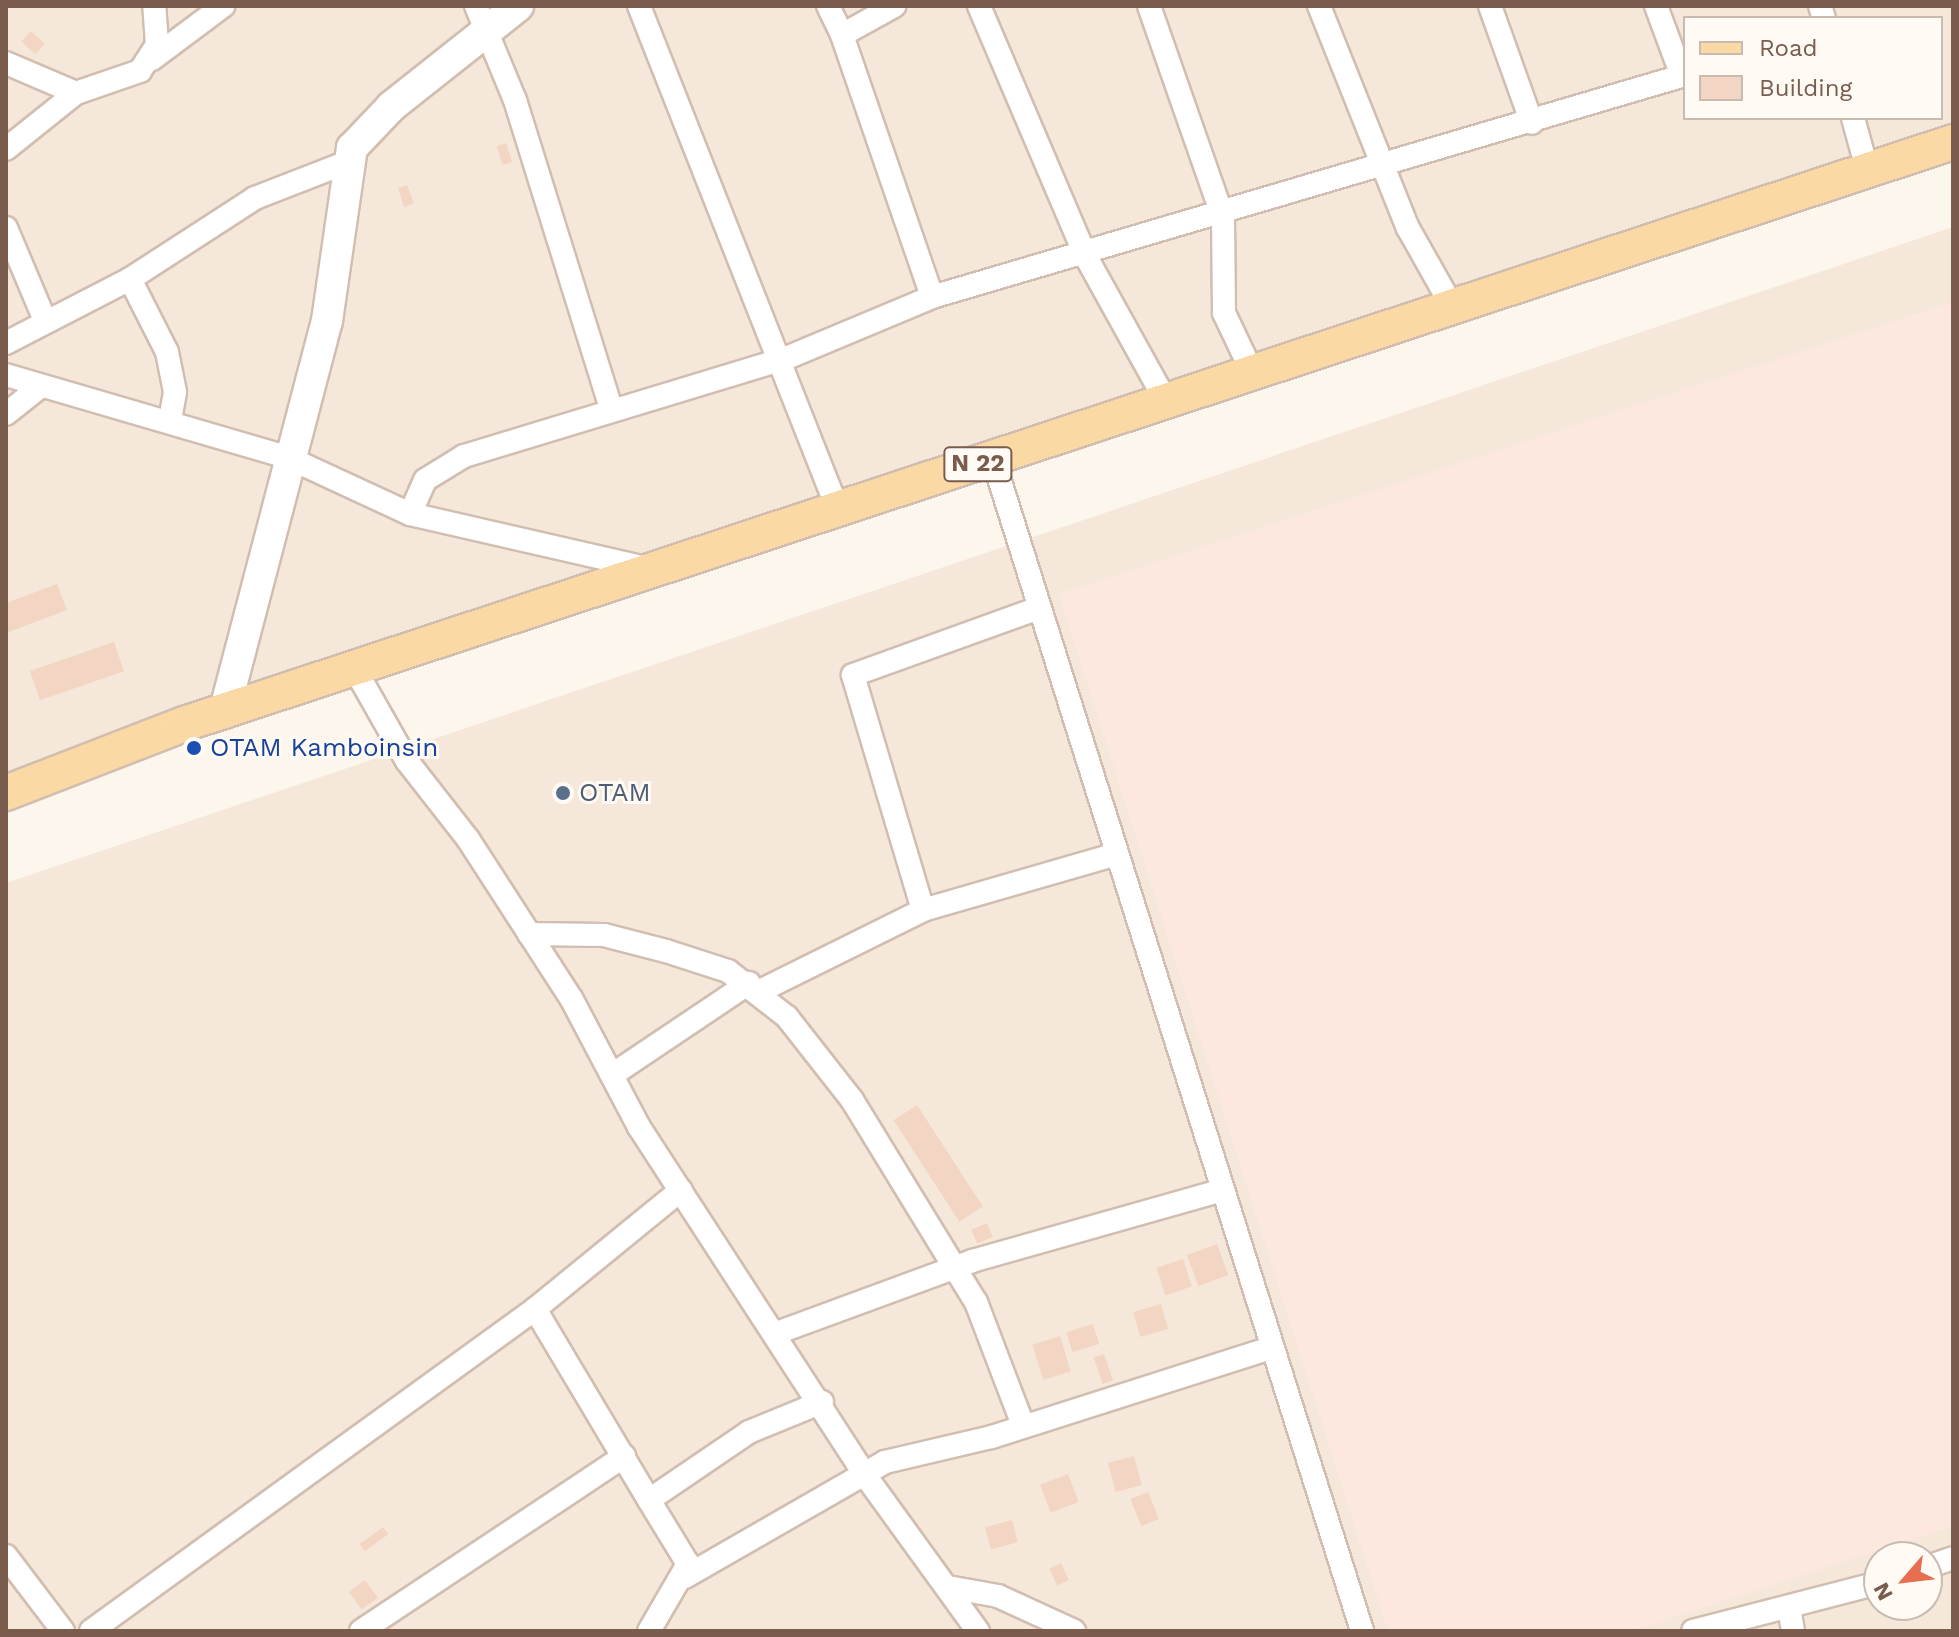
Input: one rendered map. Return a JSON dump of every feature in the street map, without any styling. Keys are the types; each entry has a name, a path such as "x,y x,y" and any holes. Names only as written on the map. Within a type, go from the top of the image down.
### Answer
{"main road":[{"name":"N 22","path":"6,793 224,713 357,673 1252,372 1953,142"}],"street":[{"path":"152,59 154,6"},
{"path":"6,149 76,93 118,84 223,6"},
{"path":"224,713 327,321 348,162 360,136 480,18 518,6"},
{"path":"639,6 784,359 838,510"},
{"path":"828,6 842,35 932,297"},
{"path":"842,35 894,6"},
{"path":"979,6 1085,255 1166,401"},
{"path":"1149,6 1223,217 1224,313 1252,372"},
{"path":"1319,6 1384,169 1452,306"},
{"path":"1490,6 1532,123"},
{"path":"410,514 425,480 464,456 611,408 784,359 932,297 1223,217 1683,76 1656,6"},
{"path":"480,18 515,100 611,408"},
{"path":"6,63 76,93"},
{"path":"1854,120 1867,169"},
{"path":"6,343 44,318 130,279 255,198 348,162"},
{"path":"6,228 44,318"},
{"path":"130,279 167,352 175,392 170,419"},
{"path":"6,375 40,387 170,419 289,458 410,514 545,550 660,570"},
{"path":"6,414 40,387"},
{"path":"993,459 1220,1191 1362,1631"},
{"path":"923,910 853,675 1039,608"},
{"path":"357,673 407,761 529,934 681,1190 822,1402 862,1471 978,1631"},
{"path":"612,1075 753,987 923,910 1117,854"},
{"path":"529,934 604,935 753,987 852,1100 994,1338 1023,1425"},
{"path":"91,1631 535,1309 681,1190"},
{"path":"774,1334 952,1268 1220,1191"},
{"path":"535,1309 685,1556 685,1577"},
{"path":"649,1631 685,1577 767,1535 862,1471 1271,1348"},
{"path":"649,1500 749,1432 822,1402"},
{"path":"371,1628 624,1456"},
{"path":"6,1556 63,1631"},
{"path":"948,1587 998,1596 1074,1631"},
{"path":"1693,1631 1863,1587"},
{"path":"1789,1608 1793,1631"}],"shaded area":[{"path":"6,6 1953,6 1953,131 6,783"},
{"path":"1953,227 1953,1631 6,1631 6,883"},
{"path":"1953,302 1953,1526 1907,1541 1863,1541 1863,1555 1631,1631 1388,1631 1059,594"}],"building":[{"path":"31,31 45,44 35,54 21,41"},
{"path":"506,143 512,162 503,165 496,146"},
{"path":"407,185 414,203 404,207 398,188"},
{"path":"57,584 67,610 6,633 6,603"},
{"path":"114,642 124,671 40,700 30,671"},
{"path":"917,1105 983,1206 959,1222 894,1120"},
{"path":"987,1223 993,1237 977,1243 971,1230"},
{"path":"1217,1244 1228,1275 1198,1286 1187,1255"},
{"path":"1183,1259 1192,1287 1165,1295 1156,1268"},
{"path":"1161,1304 1168,1329 1140,1337 1133,1312"},
{"path":"1093,1324 1099,1344 1072,1352 1066,1332"},
{"path":"1060,1336 1071,1371 1043,1380 1032,1344"},
{"path":"1104,1354 1113,1380 1103,1384 1094,1358"},
{"path":"1134,1456 1142,1485 1116,1492 1108,1463"},
{"path":"1068,1474 1079,1502 1051,1513 1040,1485"},
{"path":"1148,1492 1159,1519 1141,1526 1130,1499"},
{"path":"1012,1520 1018,1542 991,1549 985,1527"},
{"path":"383,1527 388,1534 365,1551 360,1544"},
{"path":"1061,1563 1069,1580 1057,1586 1049,1568"},
{"path":"365,1580 378,1598 362,1610 349,1592"}],"place":[{"name":"OTAM Kamboinsin","path":"194,748"},
{"name":"OTAM","path":"563,793"}]}
